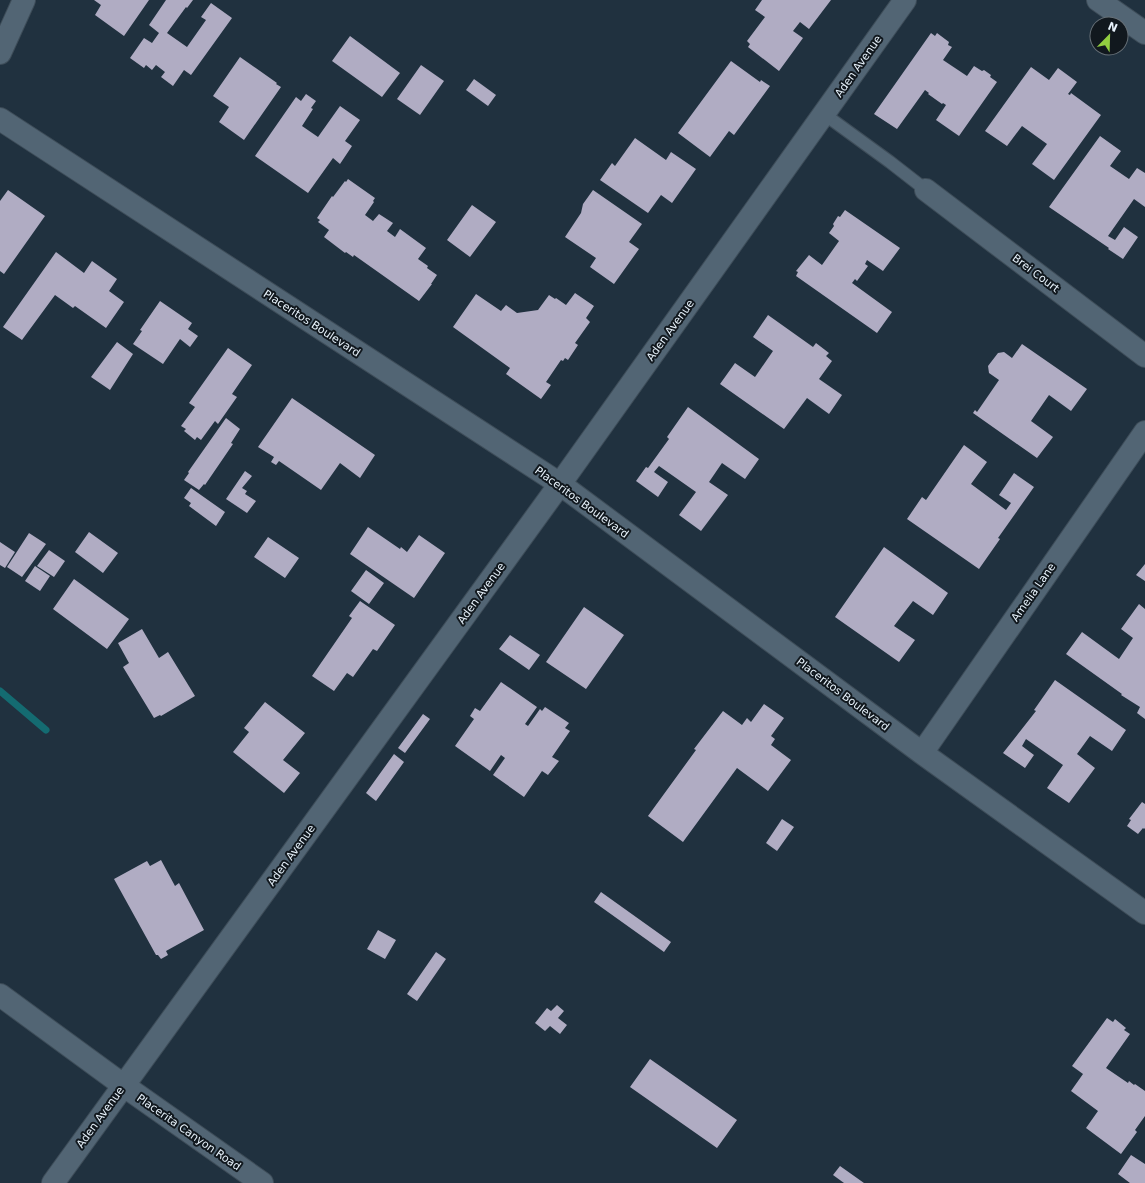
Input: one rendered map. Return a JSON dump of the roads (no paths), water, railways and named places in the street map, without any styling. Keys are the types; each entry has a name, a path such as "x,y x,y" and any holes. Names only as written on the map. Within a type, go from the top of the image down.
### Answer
{"street":[{"path":"0,54 24,0"},
{"name":"Aden Avenue","path":"53,1183 560,484 905,0"},
{"path":"1098,0 1145,34"},
{"name":"Placeritos Boulevard","path":"0,119 560,484 922,753 1145,913"},
{"name":"Brei Court","path":"926,190 1145,356"},
{"name":"Amelia Lane","path":"922,753 1145,432"},
{"name":"Placerita Canyon Road","path":"0,995 123,1085 262,1183"}],"lane":[{"path":"824,114 926,190"}],"waterway":[{"path":"0,691 46,730"}]}
